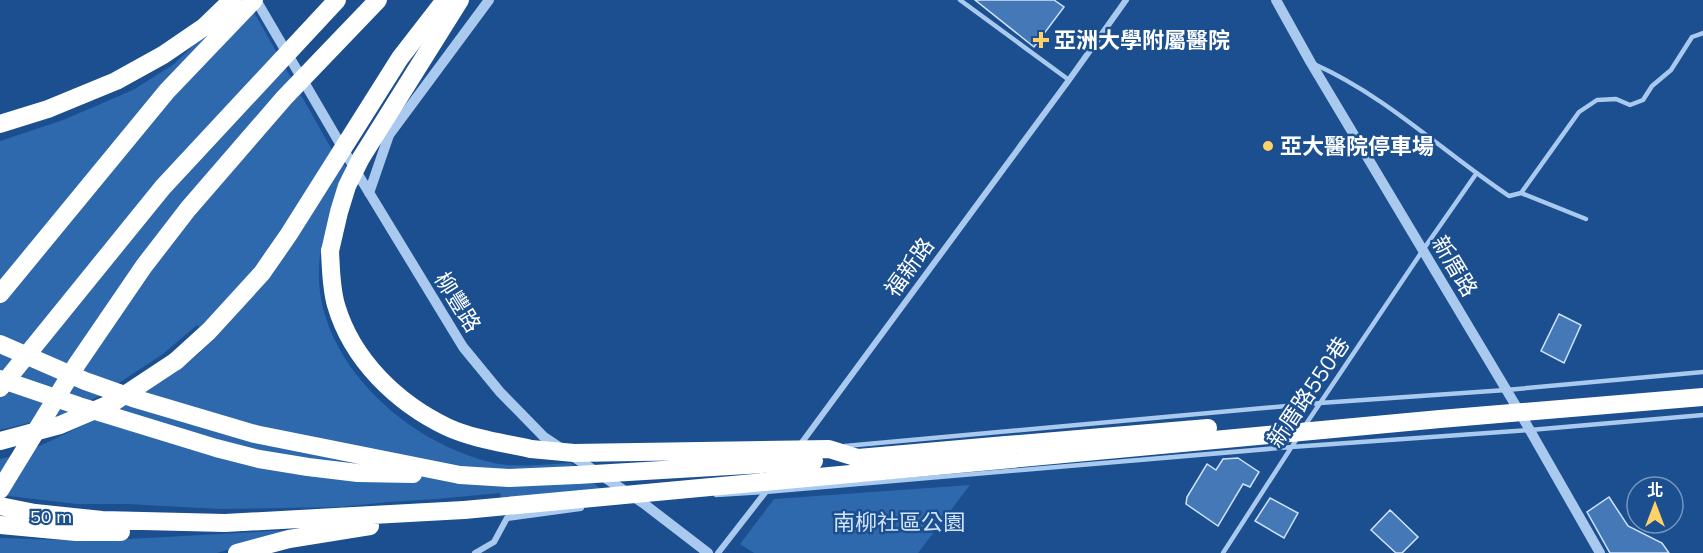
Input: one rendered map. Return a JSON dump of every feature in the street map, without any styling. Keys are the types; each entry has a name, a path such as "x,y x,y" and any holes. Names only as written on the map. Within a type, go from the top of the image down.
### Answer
{"highway":[{"path":"0,124 48,109 116,81 163,55 204,27 232,0"},
{"path":"0,294 167,91 255,0"},
{"path":"0,388 163,187 337,0"},
{"path":"0,490 77,364 144,266 182,217 284,98 378,0"},
{"path":"0,441 60,425 114,402 176,361 209,331 262,273 400,58 445,0"},
{"path":"460,0 361,158 347,186 330,251 331,276 336,304 346,332 375,375 404,400 449,428 531,449 574,453 829,449 858,458"},
{"path":"0,345 84,381 133,398 244,430 460,475"},
{"path":"0,379 206,445 259,459 358,473 509,478 858,458 1703,384"},
{"path":"0,525 76,532 146,532 225,524 464,510 1703,396"},
{"path":"0,506 35,513 102,520 225,524"},
{"path":"237,553 289,539 464,510"}],"street":[{"name":"柳豐路","path":"255,0 463,347 500,392 544,437 644,500 708,553"},
{"path":"369,193 389,135 489,0"},
{"name":"福新路","path":"784,467 1069,81 1126,0"},
{"name":"新厝路","path":"1276,0 1600,553"},
{"path":"718,553 777,476"},
{"path":"614,503 644,500"},
{"path":"475,553 494,542 507,518 591,507"}],"lane":[{"path":"960,0 1069,81"},
{"path":"1521,193 1579,112 1597,100 1616,99 1630,105 1643,100 1652,86 1671,70 1692,37 1703,33"},
{"path":"1311,63 1338,75 1374,96 1476,174 1509,196 1521,193 1586,219"},
{"name":"新厝路550巷","path":"1223,553 1320,403 1476,174"},
{"path":"572,456 796,450 1320,403 1506,390 1703,372"},
{"path":"707,496 1703,415"}],"green space":[{"path":"241,0 247,0 331,148 347,168 322,245 320,292 329,327 346,359 368,389 396,415 427,436 460,452 503,464 571,463 613,500 504,513 500,493 339,507 220,509 77,504 0,495 0,459 41,445 127,402 171,375 213,340 197,325 163,354 99,396 65,414 0,430 0,141 63,120 133,90 174,64"},
{"name":"南柳社區公園","path":"970,485 918,553 754,553 740,544 774,499"},
{"path":"291,530 217,553 0,553 0,538 92,541"}],"building":[{"name":"亞洲大學附屬醫院","path":"975,0 1054,0 1064,7 1034,47"},
{"path":"1559,314 1581,325 1564,363 1541,351"},
{"path":"1238,458 1259,472 1250,487 1243,484 1218,526 1186,504 1187,497 1207,464 1216,470 1223,459"},
{"path":"1609,497 1625,521 1625,535 1646,535 1662,543 1669,553 1610,553 1587,512"},
{"path":"1270,498 1298,513 1284,538 1255,521"},
{"path":"1390,510 1418,537 1402,553 1396,553 1371,530"}],"place":[{"name":"亞洲大學附屬醫院","path":"1041,40"},
{"name":"亞大醫院停車場","path":"1268,146"}]}
